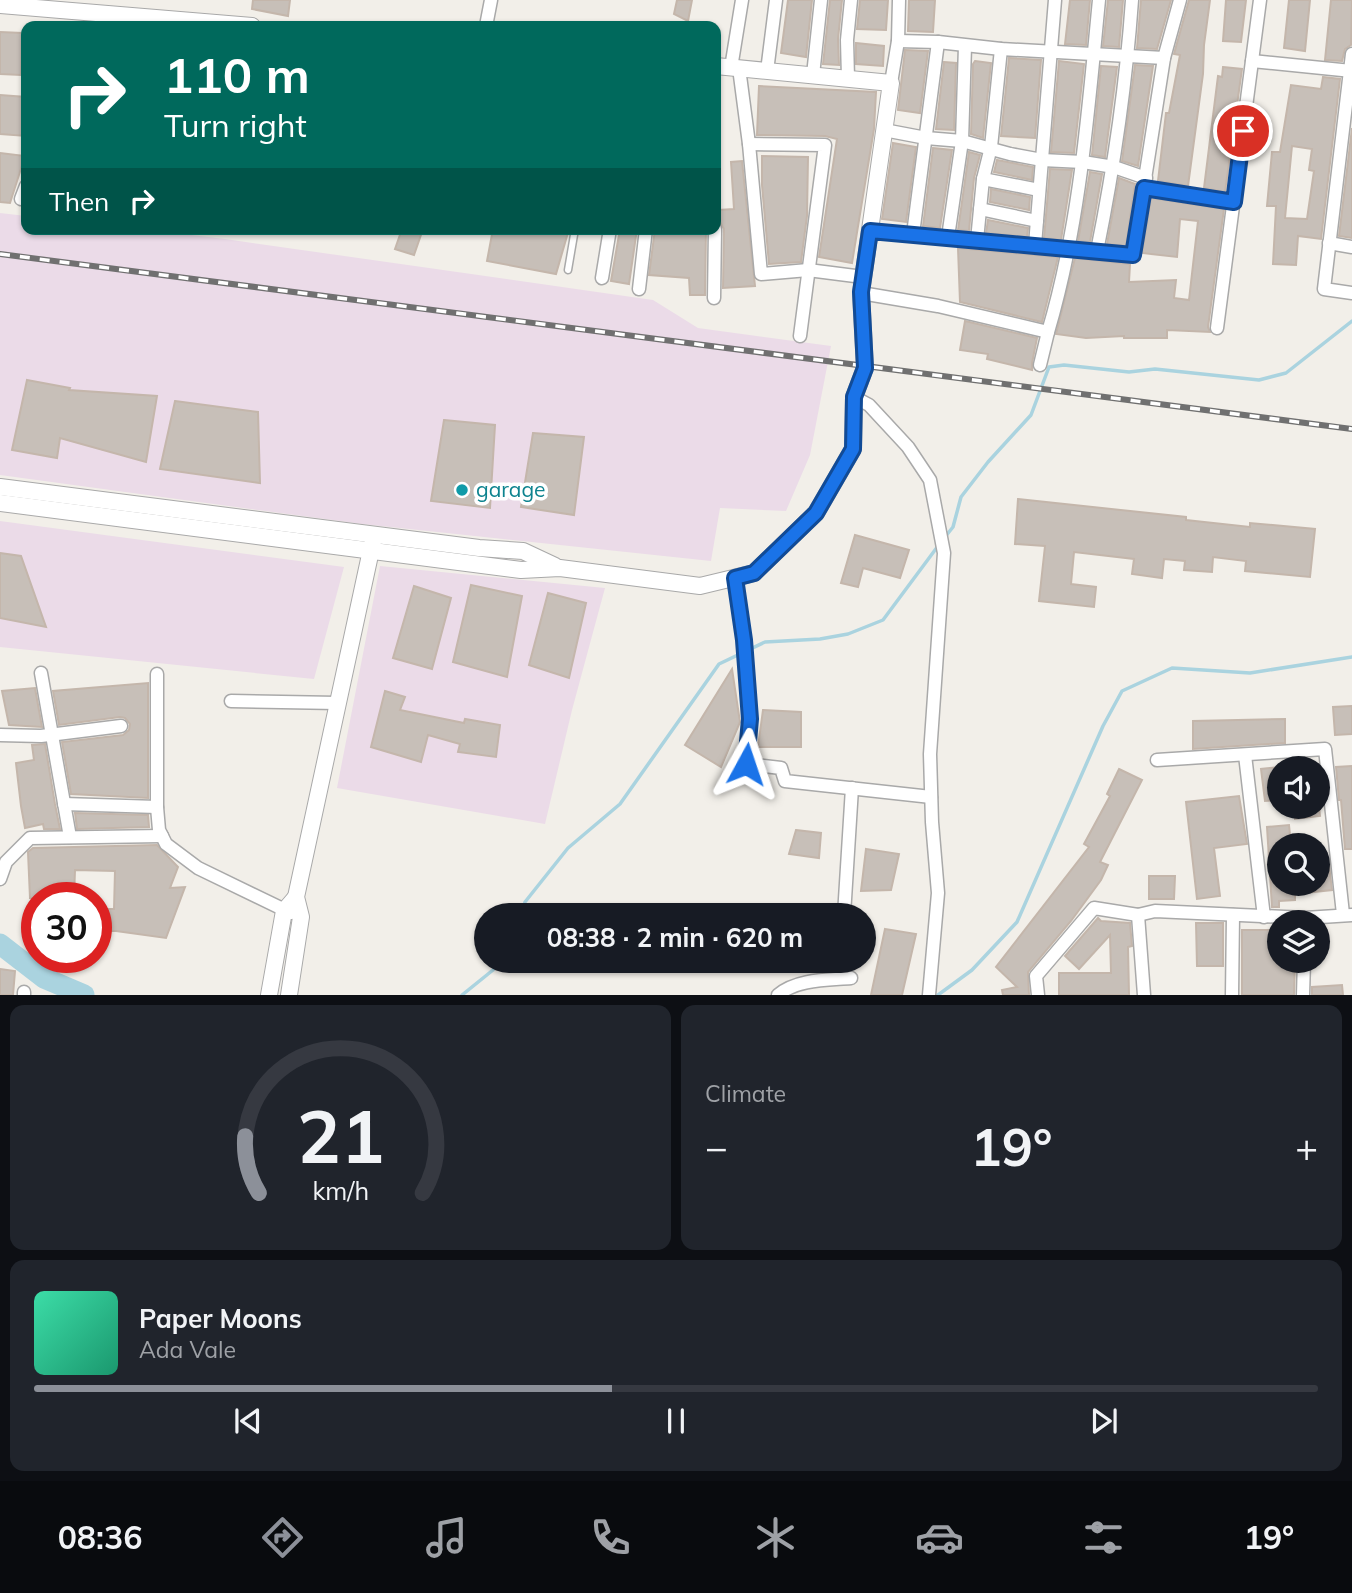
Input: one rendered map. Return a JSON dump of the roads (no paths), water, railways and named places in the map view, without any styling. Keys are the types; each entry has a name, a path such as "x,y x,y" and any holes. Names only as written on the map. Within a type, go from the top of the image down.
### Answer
{"street":[{"path":"486,21 491,0"},
{"path":"767,71 776,0"},
{"path":"813,75 821,0"},
{"path":"848,78 847,40 851,0"},
{"path":"0,487 373,543 521,570 560,568 700,586 754,573 816,513 853,449 854,397 865,368 862,285 898,41 899,0"},
{"path":"1035,245 1055,0"},
{"path":"1040,365 1062,285 1083,162 1099,0"},
{"path":"1097,251 1114,167 1132,0"},
{"path":"870,231 1133,255 1164,58 1180,0"},
{"path":"1217,328 1260,0"},
{"path":"740,2 729,67 749,144 761,275 808,270 1048,332"},
{"path":"0,5 55,5 100,20 126,21"},
{"path":"898,41 1164,58"},
{"path":"914,234 938,42"},
{"path":"948,237 961,141 965,46"},
{"path":"977,240 1002,49"},
{"path":"1352,54 1347,139 1324,289 1352,293"},
{"path":"1252,61 1351,71"},
{"path":"729,67 891,83"},
{"path":"884,130 961,141 1042,160 1114,167 1145,183 1234,202"},
{"path":"749,144 825,145 800,337"},
{"path":"983,179 1039,190"},
{"path":"980,209 1037,221"},
{"path":"602,278 609,235"},
{"path":"639,289 645,235"},
{"path":"715,235 715,298"},
{"path":"1329,243 1352,247"},
{"path":"854,397 869,405 908,447 930,480 944,553 930,754 938,893 929,990"},
{"path":"0,503 373,543"},
{"path":"289,995 301,917 296,897 373,543"},
{"path":"735,578 744,640 750,719 746,764 781,768 785,781 931,797"},
{"path":"41,673 70,837"},
{"path":"158,674 157,807 159,830 166,844 198,868 301,917"},
{"path":"231,701 337,703"},
{"path":"0,735 52,735 121,726"},
{"path":"1157,760 1325,749 1347,914"},
{"path":"1245,755 1264,917"},
{"path":"845,903 852,788"},
{"path":"64,804 157,807"},
{"path":"0,879 6,862 30,838 162,836"},
{"path":"269,995 284,911 296,897"},
{"path":"1038,995 1036,976 1094,908 1138,915 1155,911 1267,917"},
{"path":"1138,915 1144,995"},
{"path":"1232,995 1233,915"},
{"path":"1303,995 1304,973"},
{"path":"778,995 787,987 851,978"}],"lane":[{"path":"568,270 574,235"}],"waterway":[{"path":"945,537 953,527 961,497 988,462 1031,415 1049,367 1064,365 1129,372 1155,369 1259,380 1286,373 1352,321"},
{"path":"525,903 568,848 620,804 719,664 765,642 820,639 848,634 883,620 938,546"},
{"path":"938,995 972,970 1017,922 1103,726 1122,691 1172,668 1250,673 1352,657"},
{"path":"0,944 44,978 84,995"},
{"path":"462,995 489,973"}],"railway":[{"path":"0,254 1352,429"}],"place":[{"name":"garage","path":"462,490"}]}
